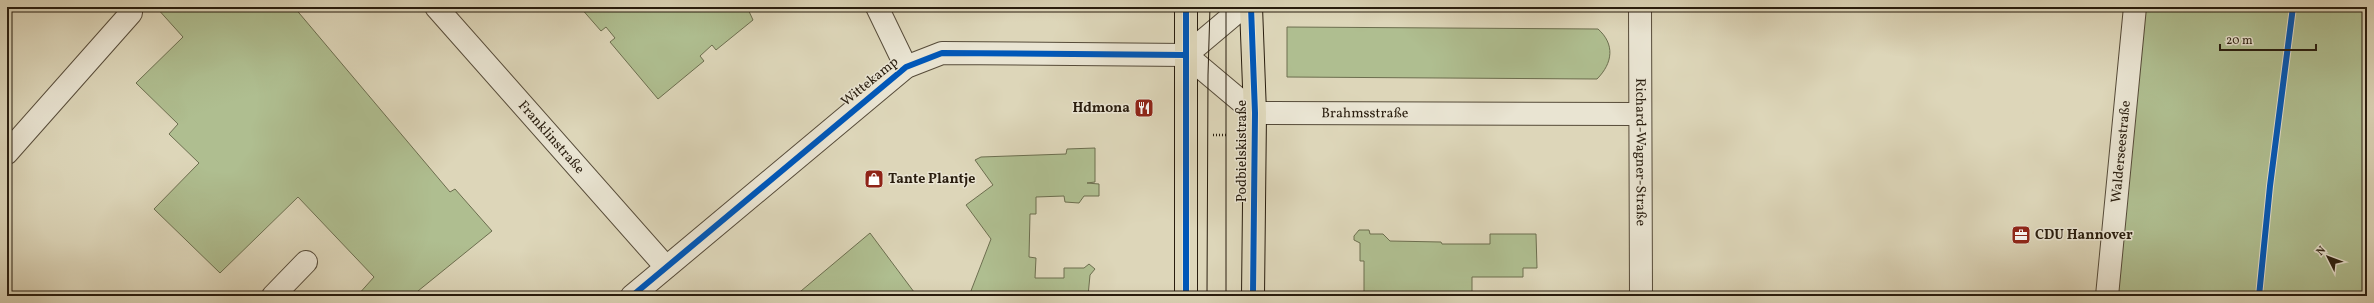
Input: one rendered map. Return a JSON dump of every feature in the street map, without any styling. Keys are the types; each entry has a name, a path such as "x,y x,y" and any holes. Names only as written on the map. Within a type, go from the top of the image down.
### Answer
{"main road":[{"path":"1186,7 1186,296"},
{"name":"Podbielskistraße","path":"1251,7 1255,113 1253,296"}],"street":[{"name":"Franklinstraße","path":"436,7 666,267"},
{"path":"876,7 906,67"},
{"path":"1243,7 1186,56 1255,113"},
{"name":"Richard-Wagner-Straße","path":"1640,7 1640,296"},
{"name":"Walderseestraße","path":"2107,296 2135,7"},
{"path":"7,153 131,13"},
{"name":"Wittekamp","path":"632,296 906,67 942,53 1186,56"},
{"name":"Brahmsstraße","path":"1255,113 1640,114"},
{"path":"273,296 306,262"}],"path":[{"path":"1187,135 1254,136"}],"green space":[{"path":"156,7 294,7 450,192 455,189 492,231 418,291 422,296 357,296 374,277 298,197 220,273 154,209 199,163 169,134 178,124 136,83 183,37"},
{"path":"580,7 747,7 753,20 716,50 712,45 700,56 704,61 658,99 610,42 615,38 606,27 601,31"},
{"path":"2135,7 2367,7 2367,296 2107,296"},
{"path":"1287,27 1598,29 1607,41 1610,54 1606,67 1597,79 1287,77"},
{"path":"1095,148 1095,182 1087,183 1099,184 1099,196 1084,196 1079,203 1065,202 1064,196 1036,197 1036,214 1030,214 1029,257 1036,258 1035,278 1064,278 1064,268 1084,268 1089,264 1095,269 1090,275 1088,296 969,296 991,239 966,205 993,185 975,160 981,157 1066,154 1067,149"},
{"path":"1359,230 1369,230 1370,234 1383,234 1390,241 1441,242 1442,244 1490,244 1490,234 1536,234 1537,268 1523,268 1523,277 1472,277 1472,296 1364,296 1364,261 1360,261 1360,243 1354,240 1354,236"},
{"path":"870,233 917,296 795,296"}],"tram line":[{"path":"1207,296 1208,75 1210,7"},
{"path":"1226,7 1226,296"}],"cycle path":[{"path":"1186,7 1186,296"},
{"path":"1251,7 1255,113 1253,296"},
{"path":"2259,296 2270,186 2293,7"},
{"path":"632,296 906,67 942,53 1186,55"}],"place":[{"name":"Hdmona","path":"1144,108"},
{"name":"Tante Plantje","path":"874,179"},
{"name":"CDU Hannover","path":"2021,235"}]}
